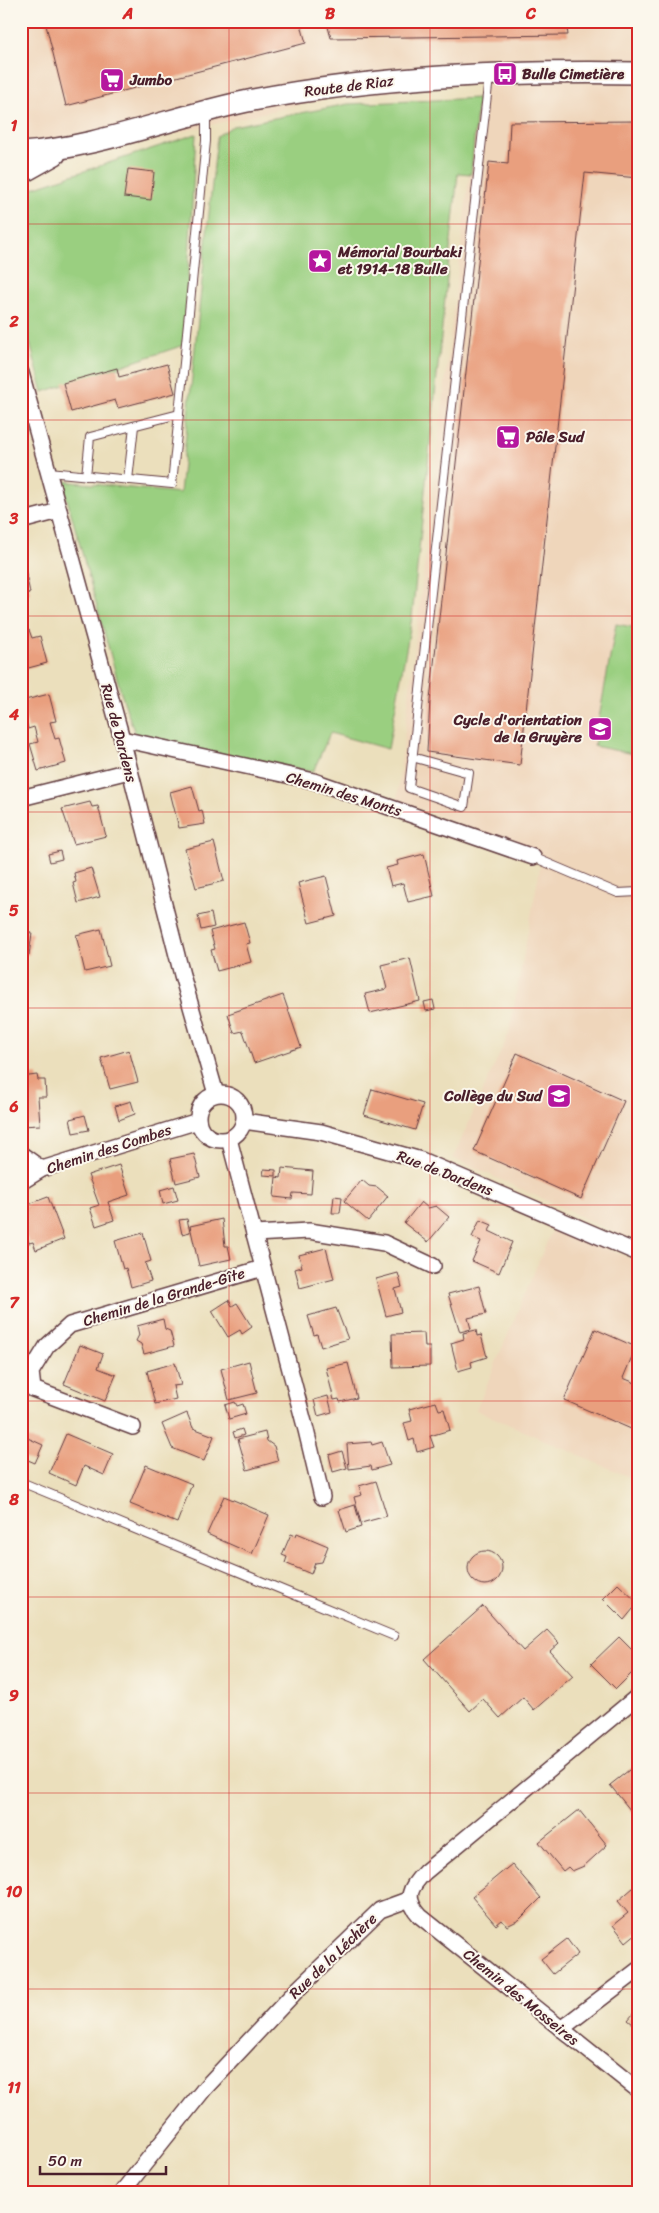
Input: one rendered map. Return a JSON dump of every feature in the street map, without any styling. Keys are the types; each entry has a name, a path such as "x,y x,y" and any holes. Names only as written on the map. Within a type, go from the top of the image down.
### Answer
{"street":[{"name":"Route de Riaz","path":"21,153 67,148 206,110 334,86 408,79 489,75 638,73"},
{"name":"Route de Riaz","path":"21,173 67,148"},
{"name":"Rue de Dardens","path":"21,373 122,739 182,975 216,1094"},
{"path":"21,521 59,511"},
{"name":"Chemin des Monts","path":"122,739 314,781 533,857"},
{"path":"21,798 129,771"},
{"path":"216,1094 227,1094 237,1100 244,1109 244,1121 236,1135 229,1139 218,1140 209,1137 202,1130 198,1121 202,1104 216,1094"},
{"name":"Chemin des Combes","path":"21,1182 42,1169 198,1121"},
{"name":"Rue de Dardens","path":"244,1121 321,1132 421,1160 638,1253"},
{"name":"Chemin de la Grande-Gîte","path":"229,1139 322,1497"},
{"path":"21,1154 42,1169"},
{"path":"254,1234 309,1230 384,1243 433,1266"},
{"name":"Chemin de la Grande-Gîte","path":"133,1427 32,1390 31,1372 47,1346 70,1325 263,1268"},
{"path":"410,1899 411,1889 424,1872 638,1696"},
{"name":"Chemin des Mosseires","path":"410,1899 420,1916 638,2090"},
{"name":"Rue de la Léchère","path":"122,2192 205,2088 297,1990 380,1910 410,1899"},
{"path":"561,2029 638,1970"}],"lane":[{"path":"412,757 469,773 464,807 409,788 412,757 489,75"},
{"path":"49,472 172,484 206,141 206,110"},
{"path":"86,476 90,437 178,414"},
{"path":"128,480 134,426"},
{"path":"533,857 618,893 638,892"},
{"path":"21,1482 394,1636"}],"shaded area":[{"path":"21,21 638,21 638,559 633,599 638,600 638,1243 453,1158 509,1033 542,857 397,800 480,81 314,101 21,169"},
{"path":"554,1225 638,1262 638,1481 476,1410"}],"green space":[{"path":"478,98 471,174 458,173 412,617 388,749 330,733 313,772 136,737 122,696 62,481 180,493 217,136 233,126 348,104"},
{"path":"196,134 184,345 43,392 21,309 21,192"},
{"path":"616,624 638,628 638,755 594,746"}],"building":[{"name":"Jumbo","path":"45,21 300,21 306,43 66,106"},
{"path":"336,21 566,21 568,35 331,38 328,27 337,26"},
{"name":"Pôle Sud","path":"638,121 638,178 585,173 520,765 427,752 430,700 489,162 508,164 510,122"},
{"path":"128,169 154,172 151,200 124,197"},
{"path":"167,364 175,393 118,408 115,400 71,412 63,383 117,368 119,377"},
{"path":"21,555 30,593 21,595"},
{"path":"29,630 32,638 40,636 47,663 21,670 21,632"},
{"path":"49,694 56,721 50,722 55,739 59,738 66,763 38,771 30,744 38,742 34,727 28,729 21,701"},
{"path":"192,786 199,811 202,810 205,824 179,828 170,792"},
{"path":"90,802 92,807 98,806 106,836 74,844 62,809"},
{"path":"21,821 29,848 21,850"},
{"path":"214,842 224,881 196,888 185,849"},
{"path":"60,851 62,859 50,862 48,854"},
{"path":"424,854 434,896 408,902 403,883 391,886 386,868 398,865 397,861"},
{"path":"91,868 100,897 78,903 73,883 76,882 74,873"},
{"path":"326,876 336,916 309,923 298,883"},
{"path":"211,913 214,927 201,930 198,916"},
{"path":"244,922 250,943 246,944 251,962 217,971 211,950 215,949 210,931"},
{"path":"101,929 110,966 85,972 76,935"},
{"path":"21,931 32,933 29,955 21,954"},
{"path":"410,958 420,1001 370,1013 365,994 387,989 381,965"},
{"path":"283,995 301,1047 254,1063 243,1031 234,1033 228,1014"},
{"path":"433,1000 435,1009 426,1011 424,1002"},
{"path":"129,1050 138,1082 110,1089 101,1058"},
{"path":"517,1053 624,1101 581,1199 474,1151"},
{"path":"37,1075 38,1080 45,1080 46,1097 38,1097 40,1125 21,1126 21,1077"},
{"path":"372,1089 423,1104 415,1130 364,1115"},
{"path":"131,1101 135,1114 119,1120 115,1106"},
{"path":"85,1115 89,1130 73,1133 70,1119"},
{"path":"194,1154 200,1177 176,1183 170,1159"},
{"path":"119,1165 129,1195 108,1202 114,1220 96,1226 90,1208 99,1205 88,1175"},
{"path":"282,1168 313,1171 311,1194 293,1193 292,1199 274,1197 276,1177 281,1178"},
{"path":"264,1169 276,1170 276,1176 263,1175"},
{"path":"362,1180 369,1186 377,1187 388,1196 368,1221 344,1201"},
{"path":"174,1186 178,1200 163,1204 160,1190"},
{"path":"334,1196 342,1197 340,1213 332,1213"},
{"path":"48,1197 64,1239 36,1250 33,1242 29,1243 21,1223 25,1222 21,1207"},
{"path":"421,1202 428,1208 436,1206 449,1217 428,1242 404,1223"},
{"path":"187,1219 190,1232 182,1234 179,1220"},
{"path":"222,1219 225,1246 228,1246 231,1259 199,1266 190,1226"},
{"path":"480,1220 492,1225 489,1231 512,1242 499,1273 472,1261 481,1241 472,1237"},
{"path":"143,1233 151,1261 145,1263 151,1281 131,1287 126,1268 123,1269 115,1241"},
{"path":"326,1248 334,1279 300,1288 295,1269 302,1267 299,1255"},
{"path":"398,1273 402,1287 395,1289 401,1312 386,1316 376,1279"},
{"path":"479,1286 486,1314 468,1318 471,1329 460,1332 448,1294"},
{"path":"229,1300 232,1306 237,1303 252,1327 242,1334 240,1330 228,1337 212,1311"},
{"path":"336,1308 348,1339 321,1347 317,1334 314,1335 308,1316"},
{"path":"163,1319 165,1329 170,1331 174,1346 144,1354 141,1344 136,1341 139,1335 137,1326"},
{"path":"595,1329 636,1347 623,1378 638,1384 638,1432 564,1400"},
{"path":"476,1330 477,1336 481,1335 487,1357 471,1362 472,1367 458,1371 451,1343 464,1339 463,1333"},
{"path":"424,1333 425,1347 430,1347 430,1366 393,1367 392,1334"},
{"path":"80,1345 103,1354 98,1368 116,1375 105,1401 64,1384"},
{"path":"249,1361 257,1393 229,1400 221,1369"},
{"path":"175,1363 181,1385 173,1386 176,1399 155,1404 147,1371"},
{"path":"348,1363 357,1398 340,1402 339,1399 334,1400 326,1368"},
{"path":"328,1396 332,1412 318,1416 314,1400"},
{"path":"235,1402 237,1406 243,1404 246,1414 229,1419 225,1405"},
{"path":"436,1402 439,1410 444,1409 450,1430 430,1436 434,1447 417,1452 414,1439 409,1441 404,1423 412,1421 409,1409"},
{"path":"187,1413 193,1428 214,1436 204,1461 172,1448 162,1424"},
{"path":"242,1429 244,1435 235,1438 233,1432"},
{"path":"265,1432 267,1441 274,1446 278,1461 247,1470 238,1439"},
{"path":"66,1434 113,1454 104,1475 84,1466 76,1485 49,1473"},
{"path":"21,1435 43,1445 35,1463 21,1457"},
{"path":"371,1442 372,1445 382,1442 390,1465 372,1470 371,1466 349,1469 347,1444"},
{"path":"342,1451 347,1468 333,1472 329,1455"},
{"path":"146,1465 192,1484 177,1523 130,1504"},
{"path":"376,1481 387,1516 361,1523 354,1497 362,1495 359,1486"},
{"path":"224,1496 269,1515 252,1554 207,1534"},
{"path":"355,1505 361,1527 346,1532 339,1510"},
{"path":"297,1533 328,1546 322,1562 315,1563 311,1574 285,1563 287,1557 282,1555 291,1534 296,1536"},
{"path":"485,1551 497,1556 502,1568 497,1580 485,1585 473,1580 468,1568 473,1556"},
{"path":"618,1584 638,1603 624,1620 603,1599"},
{"path":"483,1606 523,1651 547,1630 559,1643 550,1651 573,1676 534,1710 523,1697 500,1718 483,1699 470,1711 424,1659"},
{"path":"619,1637 638,1656 638,1667 616,1689 591,1664"},
{"path":"638,1763 638,1813 635,1816 610,1785"},
{"path":"579,1810 607,1845 584,1866 572,1871 568,1867 563,1871 539,1842"},
{"path":"512,1864 541,1898 519,1920 507,1926 502,1920 496,1925 472,1897"},
{"path":"634,1887 638,1892 638,1932 626,1942 613,1925 628,1913 618,1901"},
{"path":"567,1939 578,1954 553,1974 541,1959"},
{"path":"638,2008 638,2028 628,2020"}],"place":[{"name":"Bulle Cimetière","path":"505,74"},
{"name":"Jumbo","path":"112,80"},
{"name":"Mémorial Bourbaki et 1914-18 Bulle","path":"320,261"},
{"name":"Pôle Sud","path":"508,437"},
{"name":"Cycle d'orientation de la Gruyère","path":"600,729"},
{"name":"Collège du Sud","path":"559,1096"}]}
